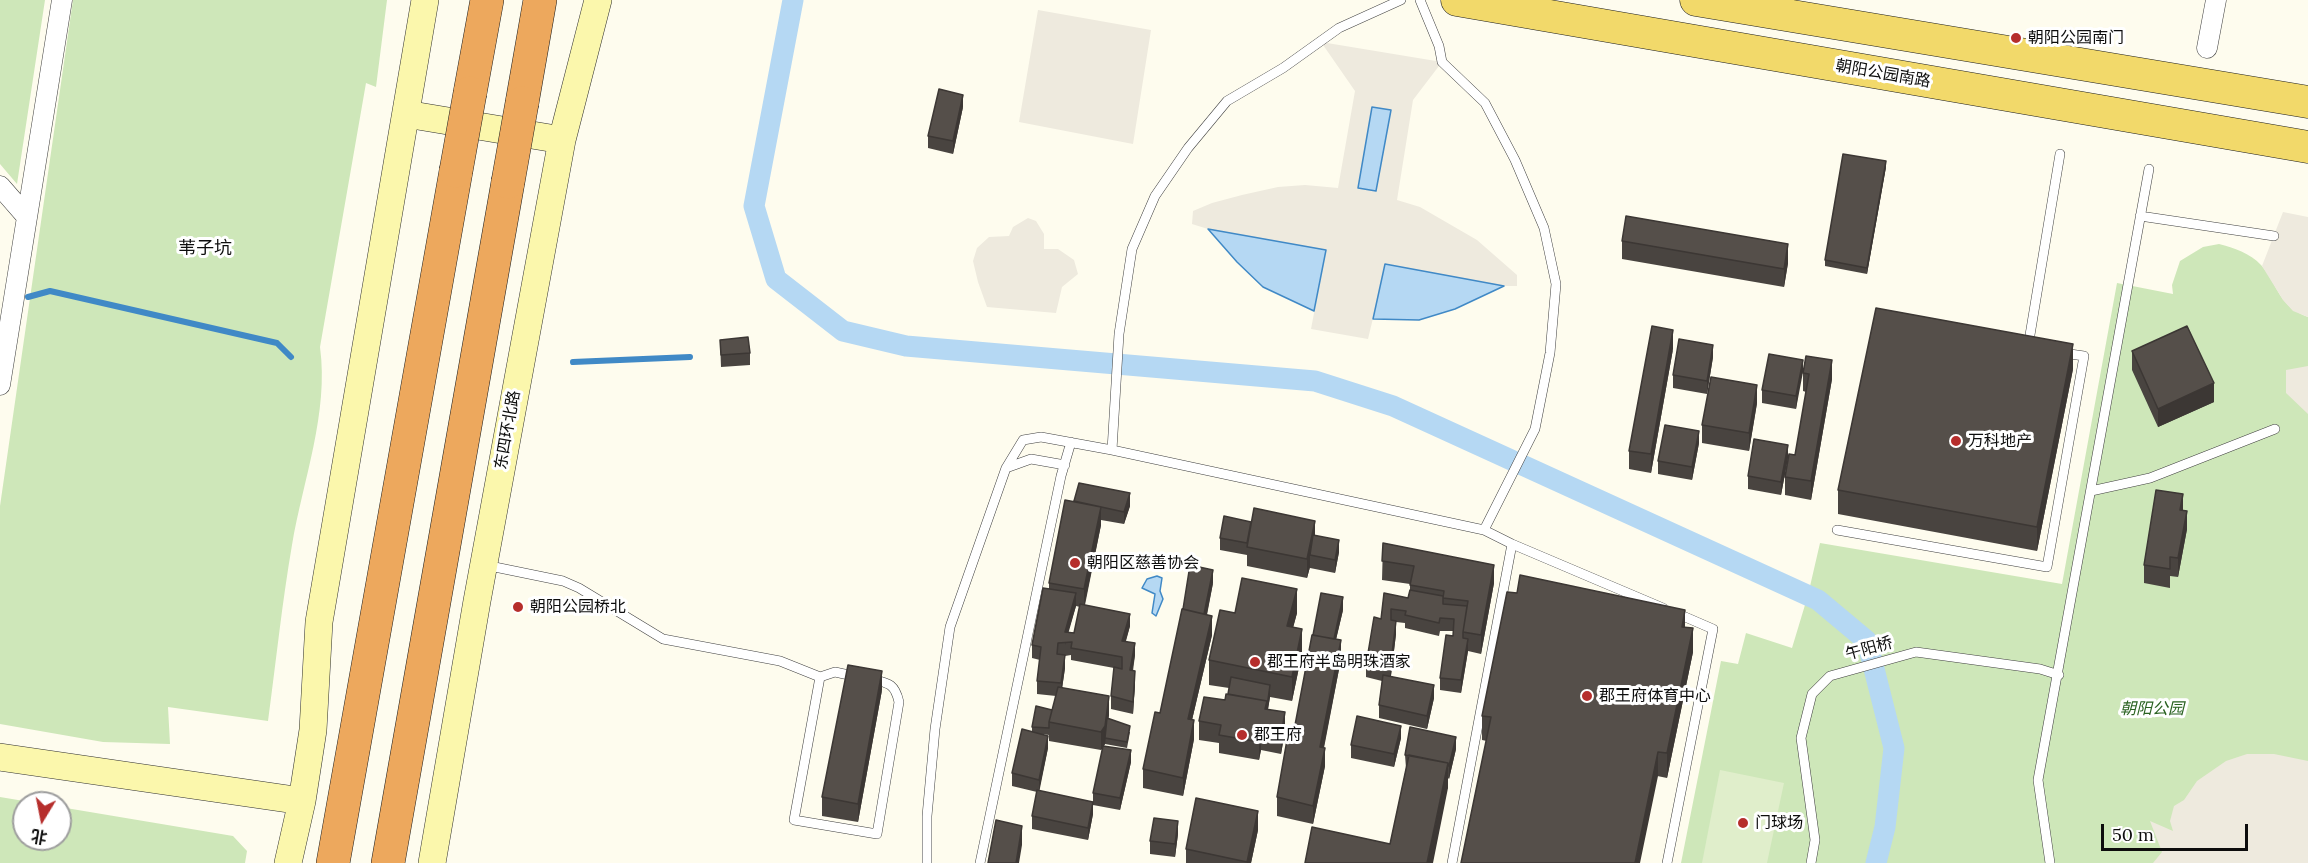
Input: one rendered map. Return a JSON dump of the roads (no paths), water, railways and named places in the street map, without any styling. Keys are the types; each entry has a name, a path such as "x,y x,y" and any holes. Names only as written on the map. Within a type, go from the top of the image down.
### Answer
{"highway":[{"path":"333,863 487,0"},
{"path":"388,863 540,0"}],"main road":[{"name":"朝阳公园南路","path":"1457,0 2308,147"},
{"path":"1696,0 1807,10 2308,102"}],"street":[{"path":"0,385 62,0"},
{"path":"288,863 302,801 313,730 319,622 425,0"},
{"name":"东四环北路","path":"432,863 562,140 598,0"},
{"path":"2207,48 2216,0"},
{"path":"406,114 562,140"},
{"path":"0,186 27,217"},
{"path":"0,212 27,217"},
{"path":"0,757 302,801"}],"lane":[{"path":"1112,450 1119,334 1132,249 1155,196 1188,148 1227,101 1283,68 1340,28 1401,0"},
{"path":"1420,0 1442,62 1485,103 1515,160 1544,228 1556,284 1550,353 1535,429 1484,530"},
{"path":"2028,347 2060,154"},
{"path":"2050,863 2038,780 2059,675 2149,169"},
{"path":"2140,216 2274,236"},
{"path":"2017,345 2039,349"},
{"path":"1837,530 2047,567 2084,356 2050,351"},
{"path":"2091,491 2150,478 2275,429"},
{"path":"927,863 927,816 935,729 950,627 1006,468 1023,440 1041,436 1484,530 1713,629 1667,863"},
{"path":"980,863 1071,442"},
{"path":"1006,468 1031,459 1065,465"},
{"path":"1452,863 1512,544"},
{"path":"484,565 511,569 571,584 663,639 780,661 820,677 835,672 888,683 897,691 899,702 877,834 794,820 820,677"},
{"name":"午阳桥","path":"1811,863 1815,840 1801,738 1812,694 1830,675 1916,652 2040,669 2059,675"}],"water":[{"path":"1372,107 1391,110 1376,191 1358,188"},
{"path":"1208,229 1326,250 1314,311 1263,287"},
{"path":"1385,264 1504,286 1455,309 1419,320 1373,319"},
{"path":"1157,576 1162,578 1160,591 1163,599 1156,616 1152,613 1155,594 1142,588 1147,579"}],"waterway":[{"path":"793,0 754,206 776,279 843,331 906,346 1315,381 1393,406 1818,600 1867,641 1894,748 1885,827 1876,863"},
{"path":"28,297 50,291 277,343 291,357"},
{"path":"573,362 690,357"}],"place":[{"name":"朝阳公园南门","path":"2016,38"},
{"name":"万科地产","path":"1956,441"},
{"name":"朝阳区慈善协会","path":"1075,563"},
{"name":"朝阳公园桥北","path":"518,607"},
{"name":"郡王府半岛明珠酒家","path":"1255,662"},
{"name":"郡王府体育中心","path":"1587,696"},
{"name":"郡王府","path":"1242,735"},
{"name":"门球场","path":"1743,823"}],"district":[{"name":"苇子坑","path":"205,249"}],"park label":[{"name":"朝阳公园","path":"2152,709"}]}
